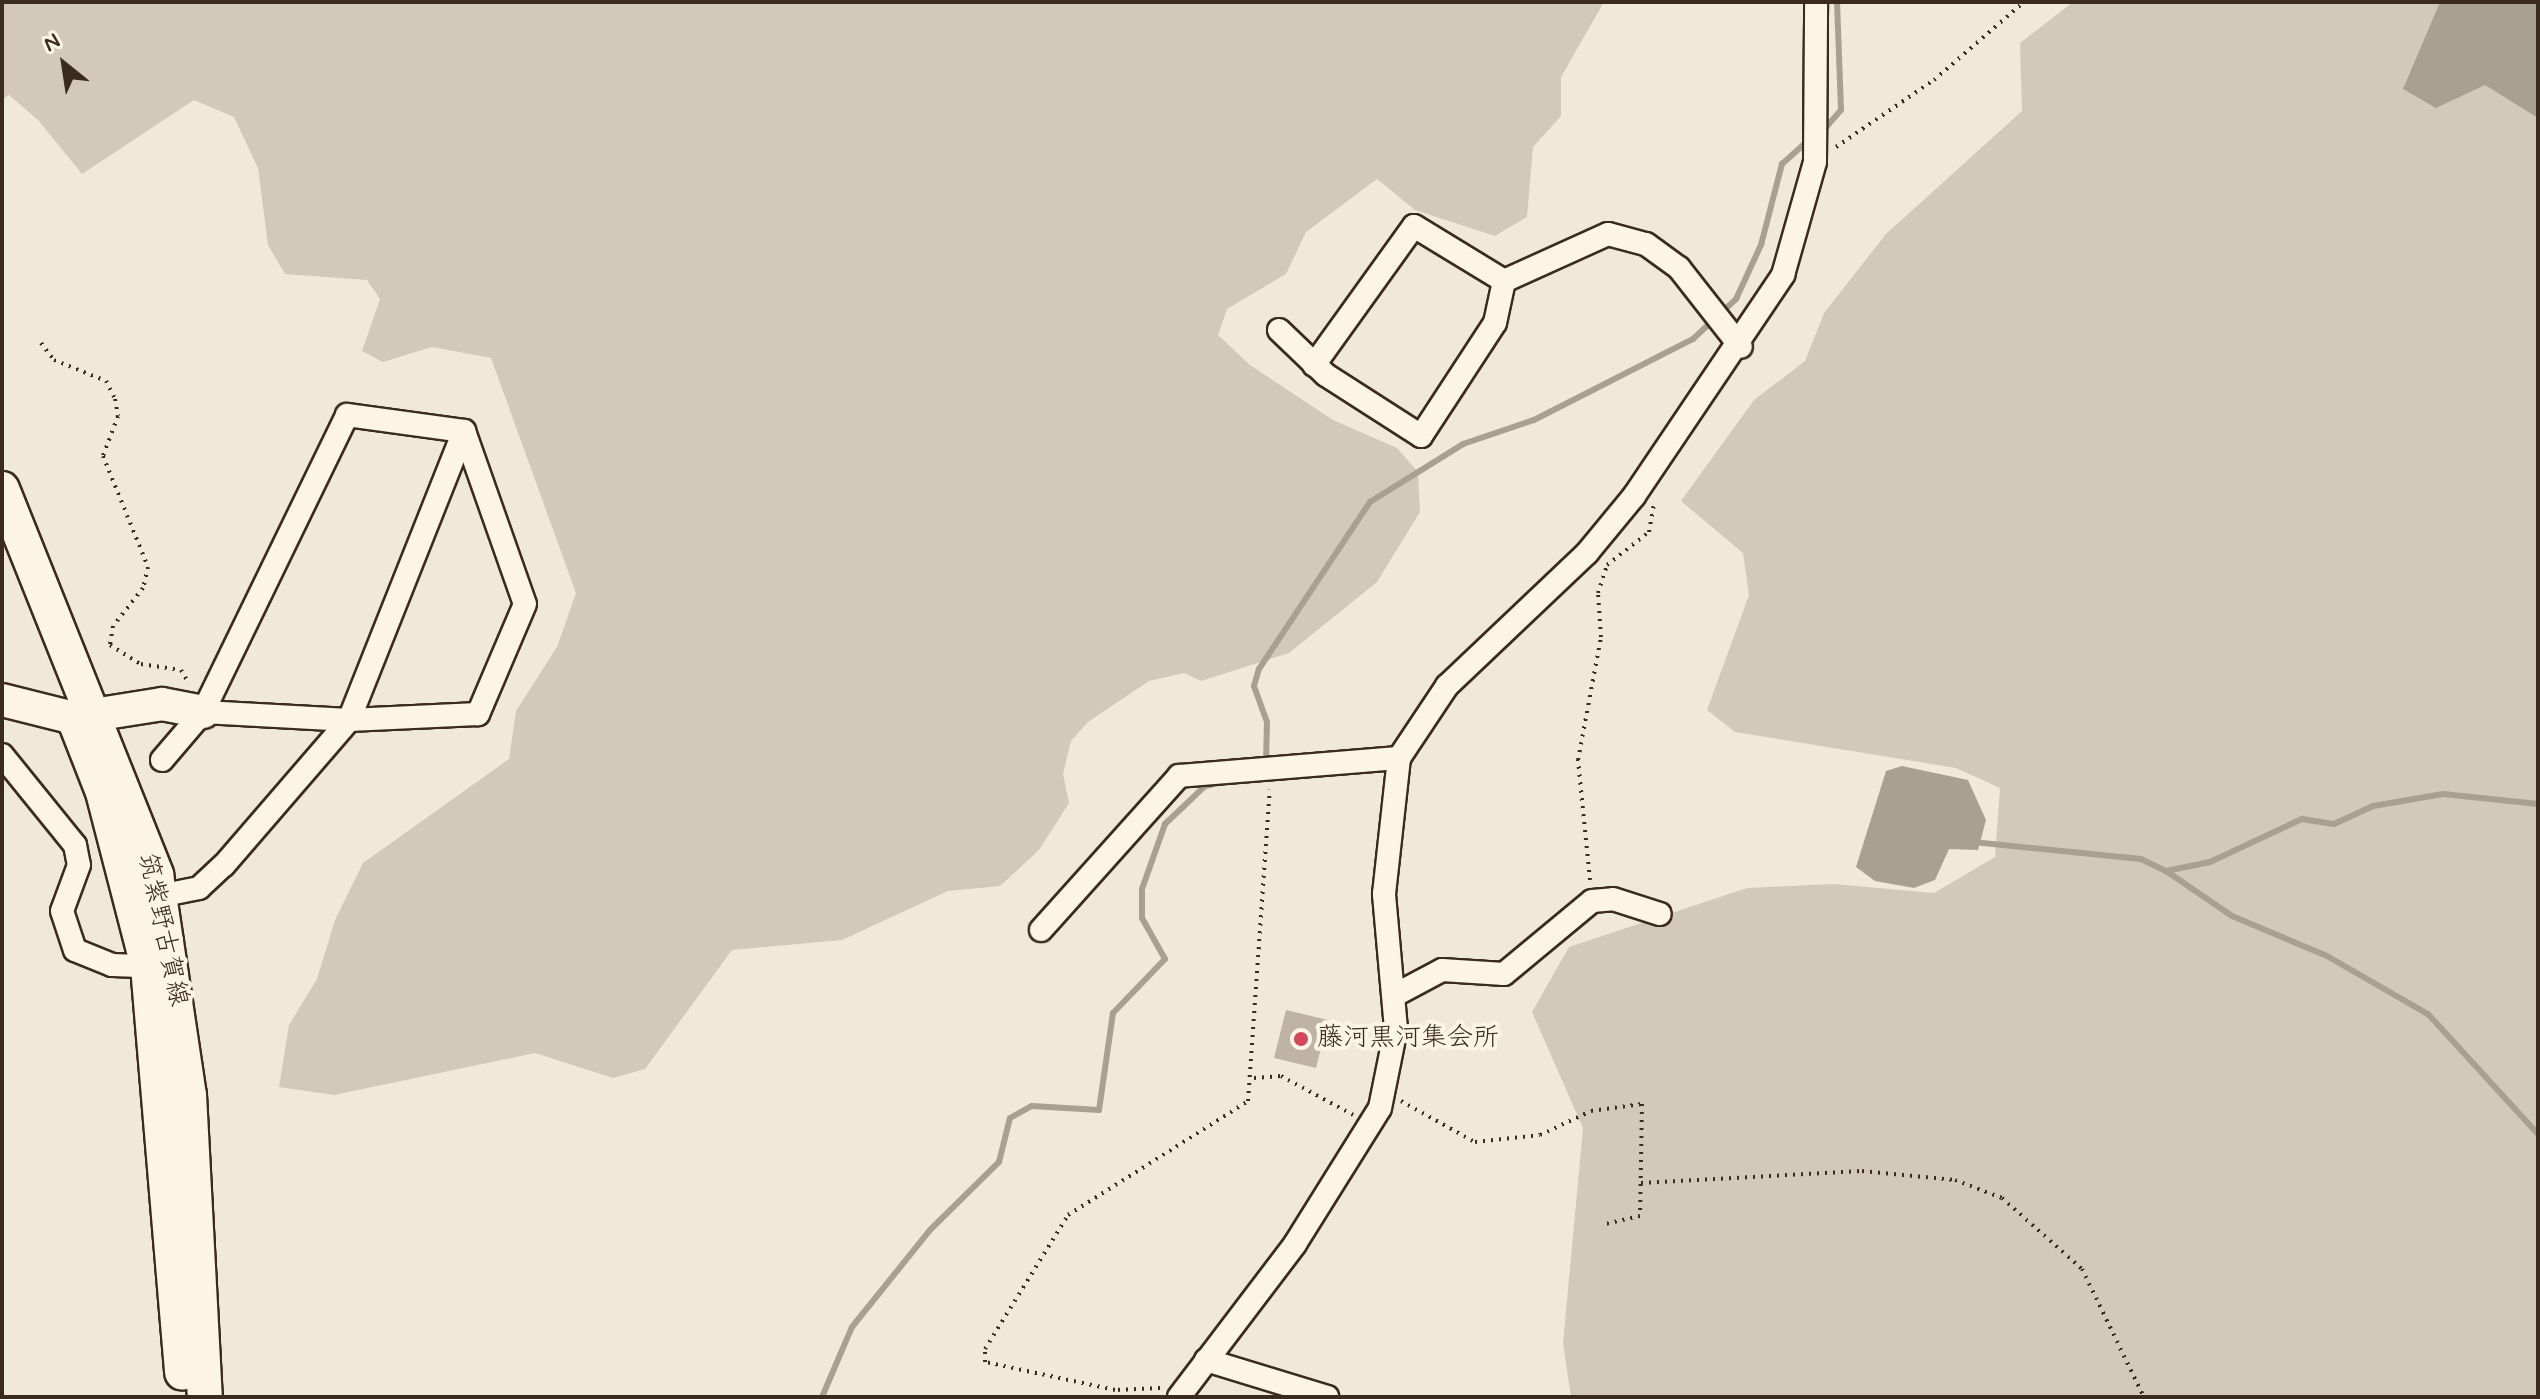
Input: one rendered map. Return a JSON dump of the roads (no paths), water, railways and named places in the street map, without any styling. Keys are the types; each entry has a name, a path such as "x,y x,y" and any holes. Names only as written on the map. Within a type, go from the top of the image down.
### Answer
{"main road":[{"name":"筑紫野古賀線","path":"2,489 85,715 159,896 189,1095 205,1397"},
{"name":"筑紫野古賀線","path":"2,549 85,715 148,966 183,1397"}],"street":[{"path":"1180,1396 1295,1244 1371,1125 1385,1091 1395,995 1384,894 1399,758 1447,686 1587,553 1643,484 1741,347 1783,275 1815,143 1816,2"},
{"path":"1314,365 1414,226 1504,281"},
{"path":"1504,281 1608,234 1646,244 1679,268 1741,347"},
{"path":"1279,330 1314,365 1421,436 1495,323 1504,281"},
{"path":"162,760 192,710 347,415 464,431"},
{"path":"2,700 85,715 192,710 349,720 478,714 525,604 464,431"},
{"path":"159,896 199,888 349,720 464,431"},
{"path":"1041,930 1179,776 1399,758"},
{"path":"5,764 75,845 79,865 62,911 75,950 112,965 148,966"},
{"path":"1395,995 1442,970 1504,974 1592,901 1613,899 1660,914"},
{"path":"1206,1360 1327,1397"}],"waterway":[{"path":"1821,133 1841,110 1837,2"},
{"path":"1266,762 1267,722 1254,686 1259,669 1370,502 1463,444 1534,420 1693,339 1736,299 1761,245 1782,164 1811,138"},
{"path":"822,1397 852,1327 930,1230 999,1162 1010,1118 1032,1106 1099,1110 1113,1013 1165,959 1142,918 1142,889 1165,824 1205,786 1244,778"},
{"path":"1973,842 2141,859 2166,871 2210,862 2302,819 2334,824 2373,806 2443,794 2538,804"},
{"path":"2166,871 2232,916 2327,956 2428,1014 2538,1134"}],"place":[{"name":"藤河黒河集会所","path":"1301,1039"}]}
